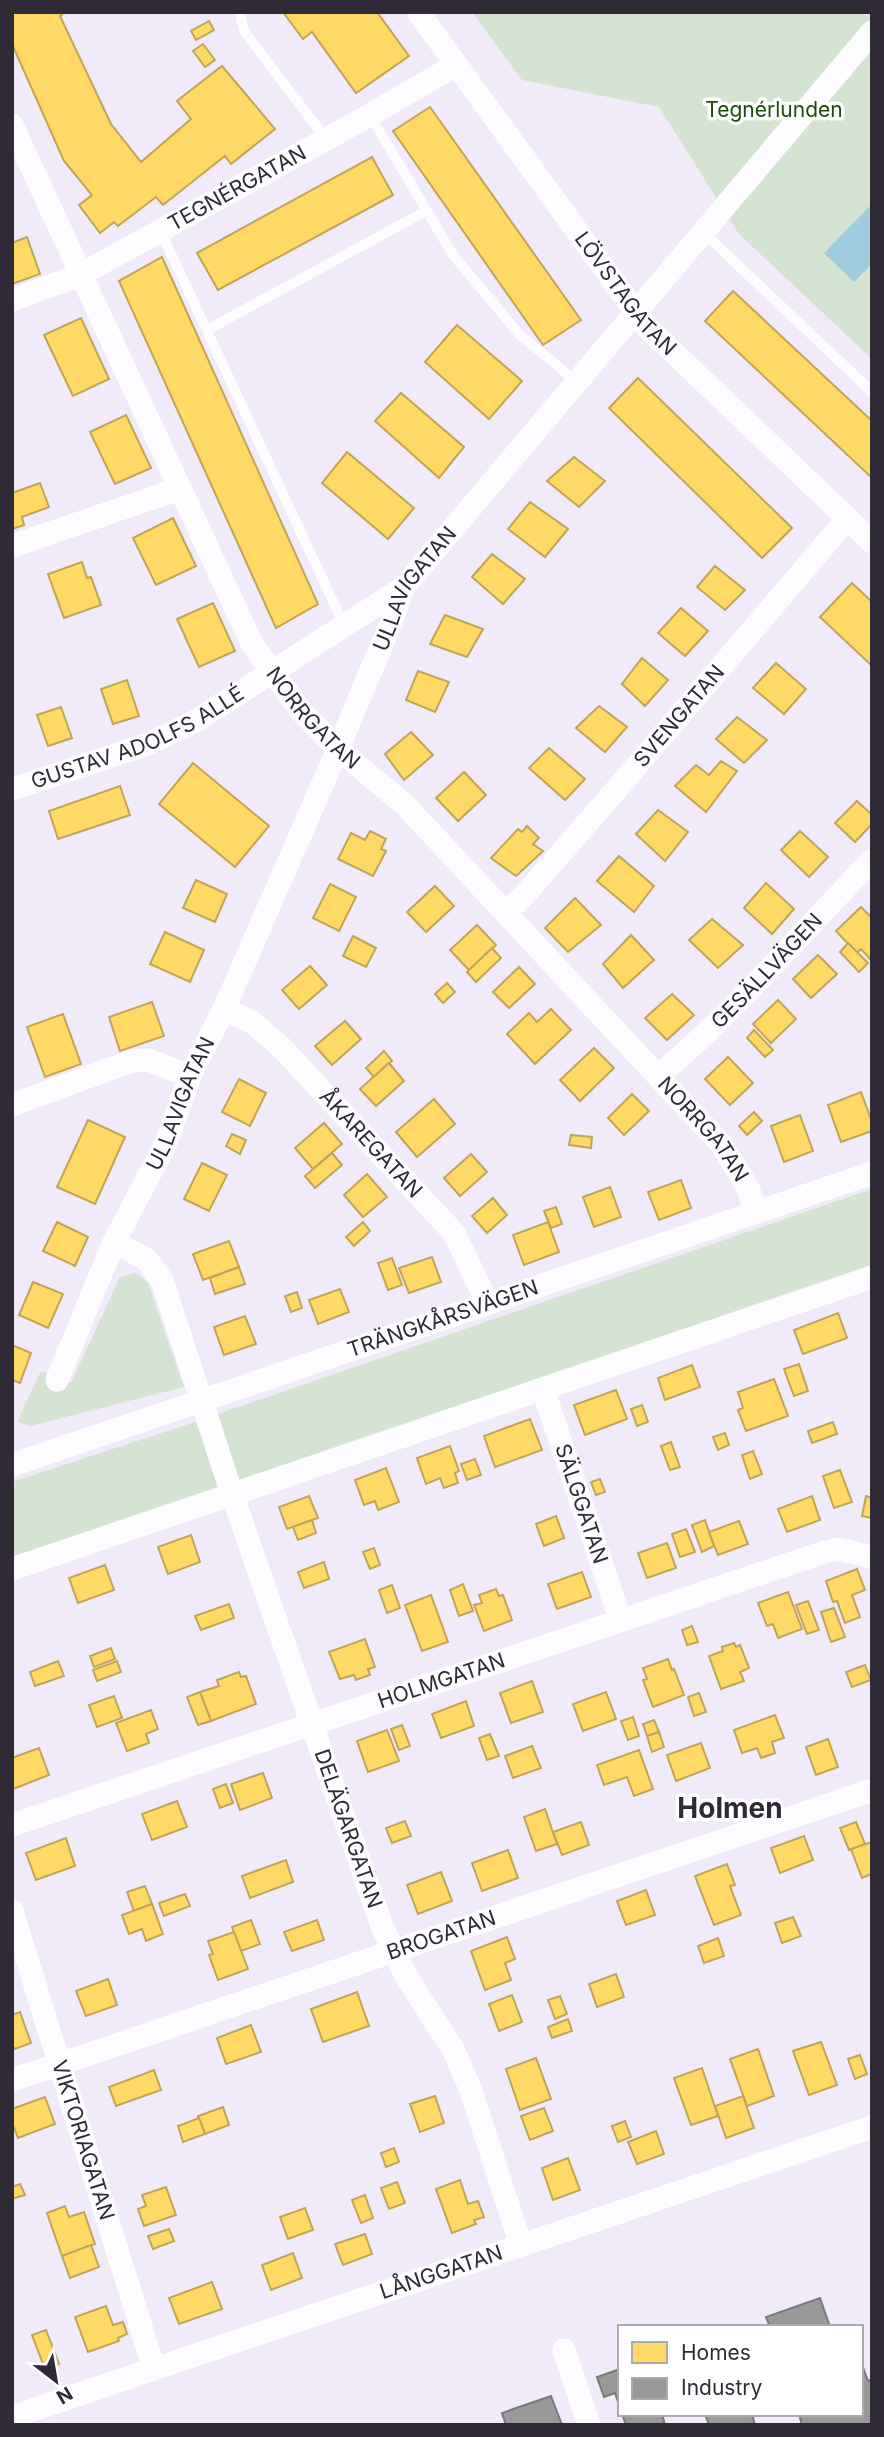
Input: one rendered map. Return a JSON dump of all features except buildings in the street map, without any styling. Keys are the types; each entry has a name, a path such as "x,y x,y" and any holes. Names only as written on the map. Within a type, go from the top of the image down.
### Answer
{"street":[{"name":"LÖVSTAGATAN","path":"418,12 646,326 872,542"},
{"name":"ULLAVIGATAN","path":"57,1380 114,1242 165,1145 190,1076 224,1009 338,749 403,588 872,32"},
{"name":"TEGNÉRGATAN","path":"12,300 80,275 327,140 456,65"},
{"name":"NORRGATAN","path":"12,125 252,644 271,672 302,712 338,749 405,805 721,1144 748,1188 756,1212"},
{"path":"12,546 179,489"},
{"name":"SVENGATAN","path":"507,912 620,786 847,519"},
{"name":"GUSTAV ADOLFS ALLÉ","path":"12,789 168,736 403,588"},
{"name":"GESÄLLVÄGEN","path":"659,1075 755,983 872,860"},
{"name":"ÅKAREGATAN","path":"224,1009 252,1022 282,1048 454,1233 488,1304"},
{"path":"12,1105 132,1061 148,1060 190,1076"},
{"name":"TRÄNGKÅRSVÄGEN","path":"12,1465 872,1173"},
{"path":"114,1242 146,1259 162,1280 203,1401"},
{"path":"12,1569 872,1278"},
{"name":"SÄLGGATAN","path":"543,1389 620,1619"},
{"name":"DELÄGARGATAN","path":"203,1401 232,1494 392,1951 454,2051 470,2088 521,2245"},
{"name":"HOLMGATAN","path":"12,1825 825,1552 839,1549 872,1557"},
{"name":"BROGATAN","path":"12,2080 872,1790"},
{"name":"VIKTORIAGATAN","path":"12,1911 155,2369"},
{"name":"LÅNGGATAN","path":"12,2417 872,2127"},
{"path":"564,2350 589,2425"}],"lane":[{"path":"240,12 244,31 327,140"},
{"path":"370,115 453,255 520,335 577,382"},
{"path":"207,330 426,211"},
{"path":"161,232 344,625"},
{"path":"703,232 872,392"}],"green space":[{"name":"Tegnérlunden","path":"472,12 872,12 872,359 739,234 659,107 522,80"},
{"path":"872,1189 872,1268 12,1563 12,1482 189,1424"},
{"path":"136,1273 148,1283 184,1387 30,1426 17,1422 41,1371 71,1383 120,1277"}],"water":[{"path":"872,204 872,264 854,282 824,253"}],"district":[{"name":"Holmen","path":"730,1808"}]}
